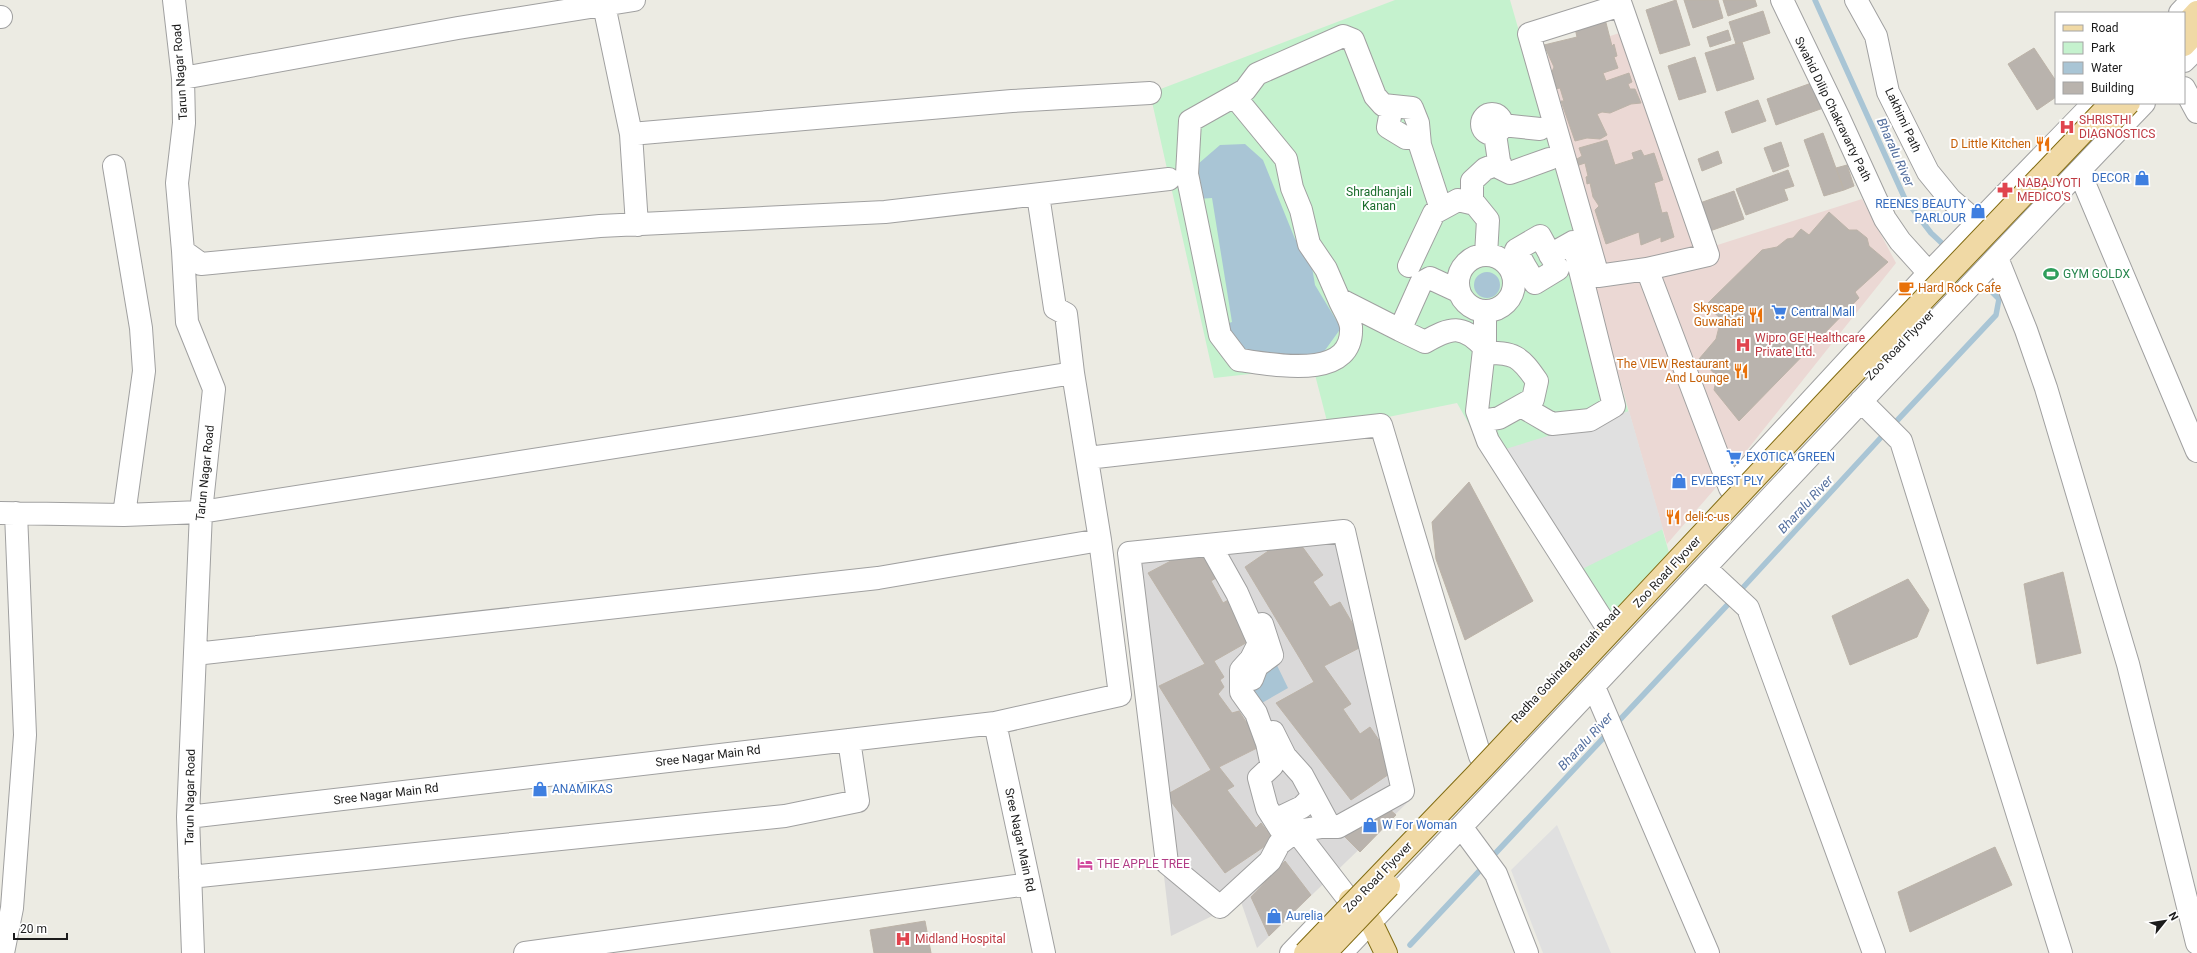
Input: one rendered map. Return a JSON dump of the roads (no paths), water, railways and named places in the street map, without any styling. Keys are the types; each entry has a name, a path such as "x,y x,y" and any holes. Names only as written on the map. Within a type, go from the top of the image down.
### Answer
{"main road":[{"path":"2185,25 2197,12"},
{"path":"2185,44 2197,31"},
{"name":"Zoo Road Flyover","path":"1304,953 1477,774 1843,384 2110,104"},
{"name":"Zoo Road Flyover","path":"1325,953 2128,104"},
{"path":"1346,896 1371,922 1386,953"}],"street":[{"name":"Tarun Nagar Road","path":"174,0 183,78 184,123 177,183 187,322 214,389 201,512 188,816 193,953"},
{"path":"183,78 458,28 634,0"},
{"name":"Swahid Dilip Chakravarty Path","path":"1782,0 1838,116 1885,219 1900,240 1932,271"},
{"name":"Lakhimi Path","path":"1856,0 1876,36 1888,92 1928,172 1950,199 1972,230"},
{"path":"2181,12 2192,0"},
{"path":"604,5 631,134 636,224"},
{"path":"1621,5 1708,255 1647,269 1598,276 1529,34 1621,5"},
{"path":"1235,98 1286,159 1292,188 1301,210 1309,244 1326,269 1351,326 1349,343 1333,361 1314,366 1289,366 1239,360 1220,335 1187,174 1190,121 1235,98 1245,90 1257,74 1343,36 1353,40 1376,96 1383,105 1412,108 1418,123 1420,145 1441,209"},
{"path":"2185,60 2197,48"},
{"path":"1521,406 1552,424 1590,420 1614,406 1573,242 1528,86 1542,80"},
{"path":"2185,90 2197,112"},
{"path":"631,134 1012,101 1150,93"},
{"name":"Radha Gobinda Baruah Road","path":"1291,953 1605,624 1932,271 2093,104"},
{"path":"1341,953 1462,828 1952,304 2143,104"},
{"path":"1540,129 1498,129 1500,168 1510,173 1549,159"},
{"path":"1472,203 1472,182 1485,169 1500,163"},
{"path":"114,166 141,328 144,371 124,515"},
{"path":"2079,170 2197,451"},
{"path":"183,251 201,264 636,224 885,212 1169,179"},
{"path":"995,723 1120,695 1100,540 1073,373 1066,314 1055,308 1038,195"},
{"path":"1400,330 1421,275 1434,213 1458,200 1475,204 1488,220 1486,255"},
{"path":"1519,272 1499,258 1486,255 1471,259 1464,265 1457,281 1458,291 1468,306 1485,312 1503,307 1514,292 1519,272 1516,250 1540,236 1550,255 1573,242"},
{"path":"1993,262 2026,330 2046,388 2128,664 2197,943"},
{"path":"1647,269 1730,488"},
{"path":"1421,275 1458,291"},
{"path":"1339,299 1424,342 1440,334 1458,329 1472,335 1484,350 1503,352 1523,361 1537,381 1533,398 1498,418 1481,421"},
{"path":"1485,312 1484,350 1477,411 1488,441 1605,624"},
{"path":"3,953 12,908 25,735 8,513 124,515 201,512 743,427 1073,373"},
{"path":"1861,401 1901,441 2061,953"},
{"path":"1087,458 1381,425 1480,756"},
{"path":"1344,531 1404,791 1338,827 1330,827 1291,834 1279,844 1270,861 1220,907 1167,863 1129,553 1344,531"},
{"path":"195,654 878,578 1100,540"},
{"path":"1216,544 1260,620 1272,655 1257,666 1250,685 1285,756 1302,775 1330,827"},
{"path":"1216,544 1259,642 1251,659 1241,670 1241,692 1256,713 1267,743 1272,766 1259,778 1267,808 1275,820 1291,834 1346,896"},
{"path":"1705,568 1748,608 1874,953"},
{"path":"1594,687 1708,953"},
{"name":"Sree Nagar Main Rd","path":"188,816 995,723 1044,953"},
{"path":"190,877 785,816 858,801 850,740"},
{"path":"1275,820 1302,807 1313,796"},
{"path":"1462,828 1495,872 1527,953"},
{"path":"525,953 1029,884"}],"water":[{"path":"1245,144 1263,160 1295,239 1310,255 1315,285 1341,328 1313,367 1244,354 1217,327 1232,322 1212,198 1198,199 1198,164 1220,145"},
{"path":"1487,272 1496,276 1500,285 1496,294 1487,298 1478,294 1474,285 1478,276"},
{"path":"1272,655 1288,688 1260,704 1250,685"}],"waterway":[{"name":"Bharalu River","path":"1815,0 1905,199 1931,233 1947,248"},
{"name":"Bharalu River","path":"1892,426 1996,315 1999,299 1981,281"},
{"name":"Bharalu River","path":"1738,593 1886,432"},
{"name":"Bharalu River","path":"1615,725 1732,600"},
{"name":"Bharalu River","path":"1491,858 1608,733"},
{"name":"Bharalu River","path":"1410,945 1484,866"}],"place":[{"name":"SHRISTHI DIAGNOSTICS","path":"2067,127"},
{"name":"D Little Kitchen","path":"2043,144"},
{"name":"DECOR","path":"2142,178"},
{"name":"NABAJYOTI MEDICO'S","path":"2005,190"},
{"name":"REENES BEAUTY PARLOUR","path":"1978,211"},
{"name":"GYM GOLDX","path":"2051,274"},
{"name":"Hard Rock Cafe","path":"1906,288"},
{"name":"Central Mall","path":"1779,312"},
{"name":"Skyscape Guwahati","path":"1756,315"},
{"name":"Wipro GE Healthcare Private Ltd.","path":"1743,345"},
{"name":"The VIEW Restaurant And Lounge","path":"1741,371"},
{"name":"EXOTICA GREEN","path":"1734,457"},
{"name":"EVEREST PLY","path":"1679,481"},
{"name":"deli-c-us","path":"1673,517"},
{"name":"ANAMIKAS","path":"540,789"},
{"name":"W For Woman","path":"1370,825"},
{"name":"THE APPLE TREE","path":"1085,864"},
{"name":"Aurelia","path":"1274,916"},
{"name":"Midland Hospital","path":"903,939"}],"park label":[{"name":"Shradhanjali Kanan","path":"1379,199"}]}
